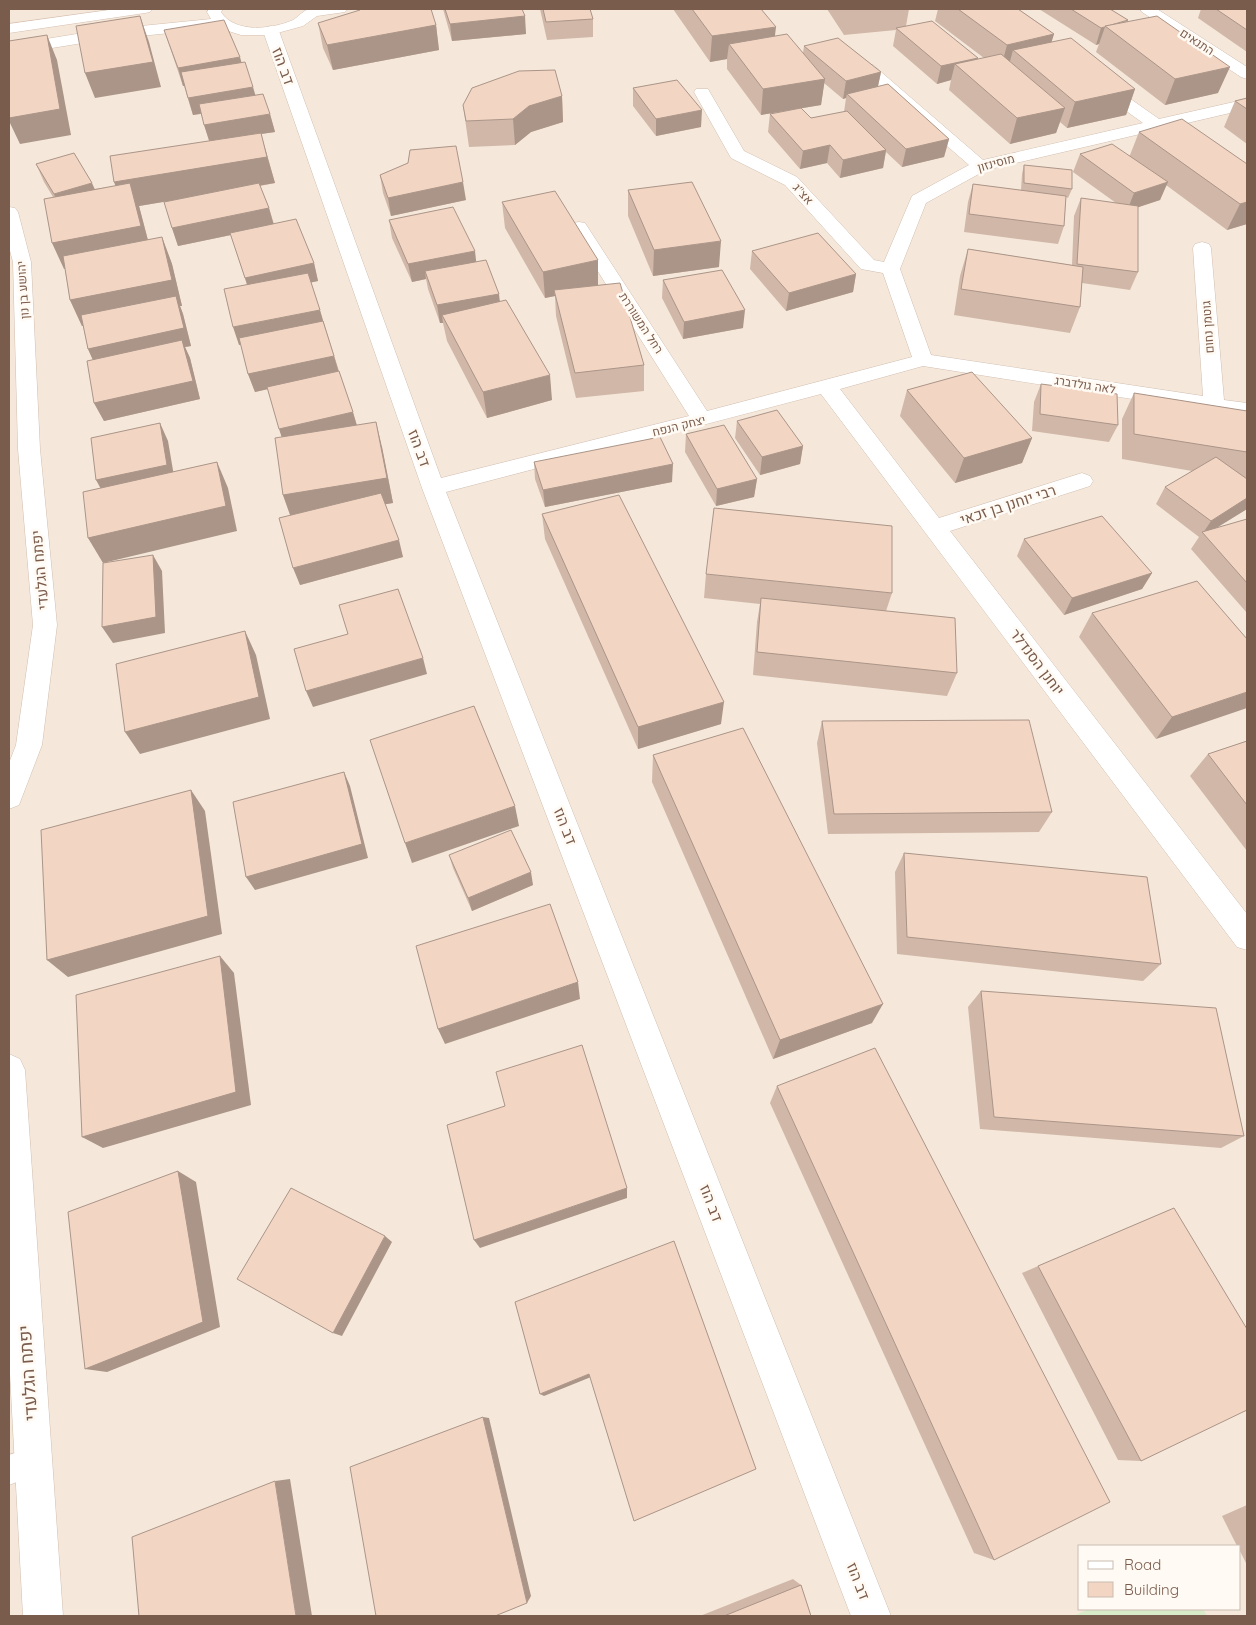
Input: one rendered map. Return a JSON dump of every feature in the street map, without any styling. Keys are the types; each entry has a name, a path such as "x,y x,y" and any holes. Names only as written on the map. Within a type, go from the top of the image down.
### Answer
{"street":[{"path":"9,30 146,9"},
{"path":"9,50 219,16 233,28 249,31 270,31 303,21 315,10 340,9"},
{"name":"התנאים","path":"1147,9 1247,74"},
{"name":"דב הוז","path":"270,31 434,488 871,1616"},
{"path":"867,68 980,166"},
{"path":"1086,74 1179,141"},
{"name":"אצ\"ג","path":"702,92 737,154 791,181 868,265 891,269"},
{"name":"מוסינזון","path":"891,269 918,200 980,166 1247,104"},
{"name":"יהושע בן נון","path":"9,212 22,262 17,342"},
{"name":"רחל המשוררת","path":"579,227 702,420"},
{"name":"גוטמן נחום","path":"1202,248 1214,405"},
{"path":"891,269 923,360"},
{"name":"יפתח הגלעדי","path":"9,796 45,625 19,451 17,342"},
{"name":"יצחק הנפח","path":"434,488 702,420 923,360"},
{"name":"לאה גולדברג","path":"923,360 1247,410"},
{"name":"יוחנן הסנדלר","path":"826,386 1247,937"},
{"name":"רבי יוחנן בן זכאי","path":"934,528 1082,481"},
{"name":"יפתח הגלעדי","path":"9,1070 21,1466 43,1616"}],"shaded area":[{"path":"9,9 1247,9 1247,1616 9,1616"}],"green space":[{"path":"1087,1610 1204,1610 1207,1616 1073,1616"}],"building":[{"path":"360,9 431,9 436,25 327,45 318,23"},
{"path":"445,9 522,9 525,16 450,24"},
{"path":"543,9 590,9 593,19 546,22"},
{"path":"692,9 761,9 776,27 712,36"},
{"path":"958,9 1018,9 1054,34 1007,45"},
{"path":"1071,9 1110,9 1128,20 1101,28"},
{"path":"1216,9 1247,9 1247,30"},
{"path":"140,16 153,62 85,73 76,26"},
{"path":"1157,16 1230,67 1175,79 1105,26"},
{"path":"224,20 240,57 178,68 164,30"},
{"path":"932,21 978,58 941,66 896,28"},
{"path":"787,34 825,79 763,89 729,44"},
{"path":"47,35 60,109 9,118 9,41"},
{"path":"838,38 881,72 846,81 804,46"},
{"path":"1071,38 1135,89 1075,102 1013,50"},
{"path":"1001,54 1065,108 1017,118 955,64"},
{"path":"245,62 253,87 188,98 181,72"},
{"path":"555,70 562,96 529,106 513,119 466,121 463,105 472,88 519,71"},
{"path":"677,80 702,110 656,119 633,88"},
{"path":"888,84 949,139 906,149 847,94"},
{"path":"263,94 270,114 204,125 199,104"},
{"path":"1247,98 1247,109 1235,101"},
{"path":"801,108 811,118 847,111 886,150 843,160 830,145 803,151 770,114"},
{"path":"1182,119 1247,164 1247,202 1240,204 1139,132"},
{"path":"261,133 267,157 114,182 110,156"},
{"path":"1112,144 1168,182 1134,193 1080,154"},
{"path":"456,146 463,182 388,198 380,175 408,163 410,150"},
{"path":"74,153 92,183 54,194 36,164"},
{"path":"1024,165 1072,170 1072,189 1024,183"},
{"path":"692,182 721,241 654,250 628,190"},
{"path":"130,183 141,226 52,243 44,199"},
{"path":"259,183 269,208 172,228 164,202"},
{"path":"973,184 1066,196 1064,226 969,214"},
{"path":"555,191 598,260 543,272 502,202"},
{"path":"1081,198 1138,206 1138,272 1077,264"},
{"path":"453,207 475,251 408,264 389,220"},
{"path":"296,219 314,263 245,278 230,233"},
{"path":"818,233 856,274 789,293 752,251"},
{"path":"162,237 172,280 70,300 63,256"},
{"path":"968,249 1083,267 1080,307 961,289"},
{"path":"486,260 499,294 437,305 425,271"},
{"path":"722,270 745,310 684,322 663,280"},
{"path":"308,273 320,310 233,327 224,289"},
{"path":"620,283 644,365 575,373 554,290"},
{"path":"176,296 184,328 88,349 81,315"},
{"path":"506,300 550,375 483,392 442,315"},
{"path":"323,321 334,356 248,374 239,338"},
{"path":"182,340 193,381 94,403 87,361"},
{"path":"339,371 353,412 279,429 267,387"},
{"path":"972,372 1032,438 964,458 907,390"},
{"path":"1041,384 1117,394 1118,425 1040,414"},
{"path":"1134,393 1247,411 1247,452 1134,434"},
{"path":"777,410 803,446 762,457 737,421"},
{"path":"376,422 387,478 283,495 275,438"},
{"path":"160,423 167,465 96,480 91,438"},
{"path":"724,425 757,479 717,489 686,434"},
{"path":"660,437 673,464 543,490 534,462"},
{"path":"1216,457 1247,479 1247,498 1211,521 1165,487"},
{"path":"217,462 226,506 88,538 83,492"},
{"path":"381,493 399,540 293,568 279,518"},
{"path":"619,495 724,702 638,727 542,514"},
{"path":"714,508 892,526 892,593 706,574"},
{"path":"1102,516 1152,573 1072,598 1024,539"},
{"path":"1247,519 1247,583 1202,532"},
{"path":"153,555 156,617 102,627 103,563"},
{"path":"1197,581 1247,639 1247,692 1172,717 1092,613"},
{"path":"398,589 423,658 306,691 294,649 348,634 339,605"},
{"path":"761,598 955,618 957,673 757,652"},
{"path":"245,631 259,697 125,732 116,664"},
{"path":"474,706 515,806 405,843 370,740"},
{"path":"1029,720 1052,812 834,814 822,721"},
{"path":"743,728 883,1004 780,1040 653,755"},
{"path":"1247,741 1247,805 1208,754"},
{"path":"344,772 362,844 246,877 233,802"},
{"path":"191,790 208,916 47,960 41,830"},
{"path":"511,830 531,872 468,898 449,855"},
{"path":"904,853 1147,877 1161,964 907,937"},
{"path":"550,904 578,982 438,1029 416,946"},
{"path":"220,956 236,1092 82,1137 76,995"},
{"path":"981,991 1216,1008 1244,1136 994,1117"},
{"path":"582,1045 627,1188 474,1240 447,1125 505,1106 496,1072"},
{"path":"875,1048 1110,1502 994,1560 777,1086"},
{"path":"178,1171 203,1322 85,1369 68,1212"},
{"path":"291,1188 385,1236 333,1333 237,1279"},
{"path":"1174,1208 1247,1329 1247,1410 1141,1461 1038,1266"},
{"path":"674,1241 756,1469 634,1521 589,1374 540,1394 515,1302"},
{"path":"483,1417 527,1603 495,1616 376,1616 350,1467"},
{"path":"275,1481 296,1616 139,1616 132,1537"},
{"path":"801,1585 811,1616 724,1616"}]}
